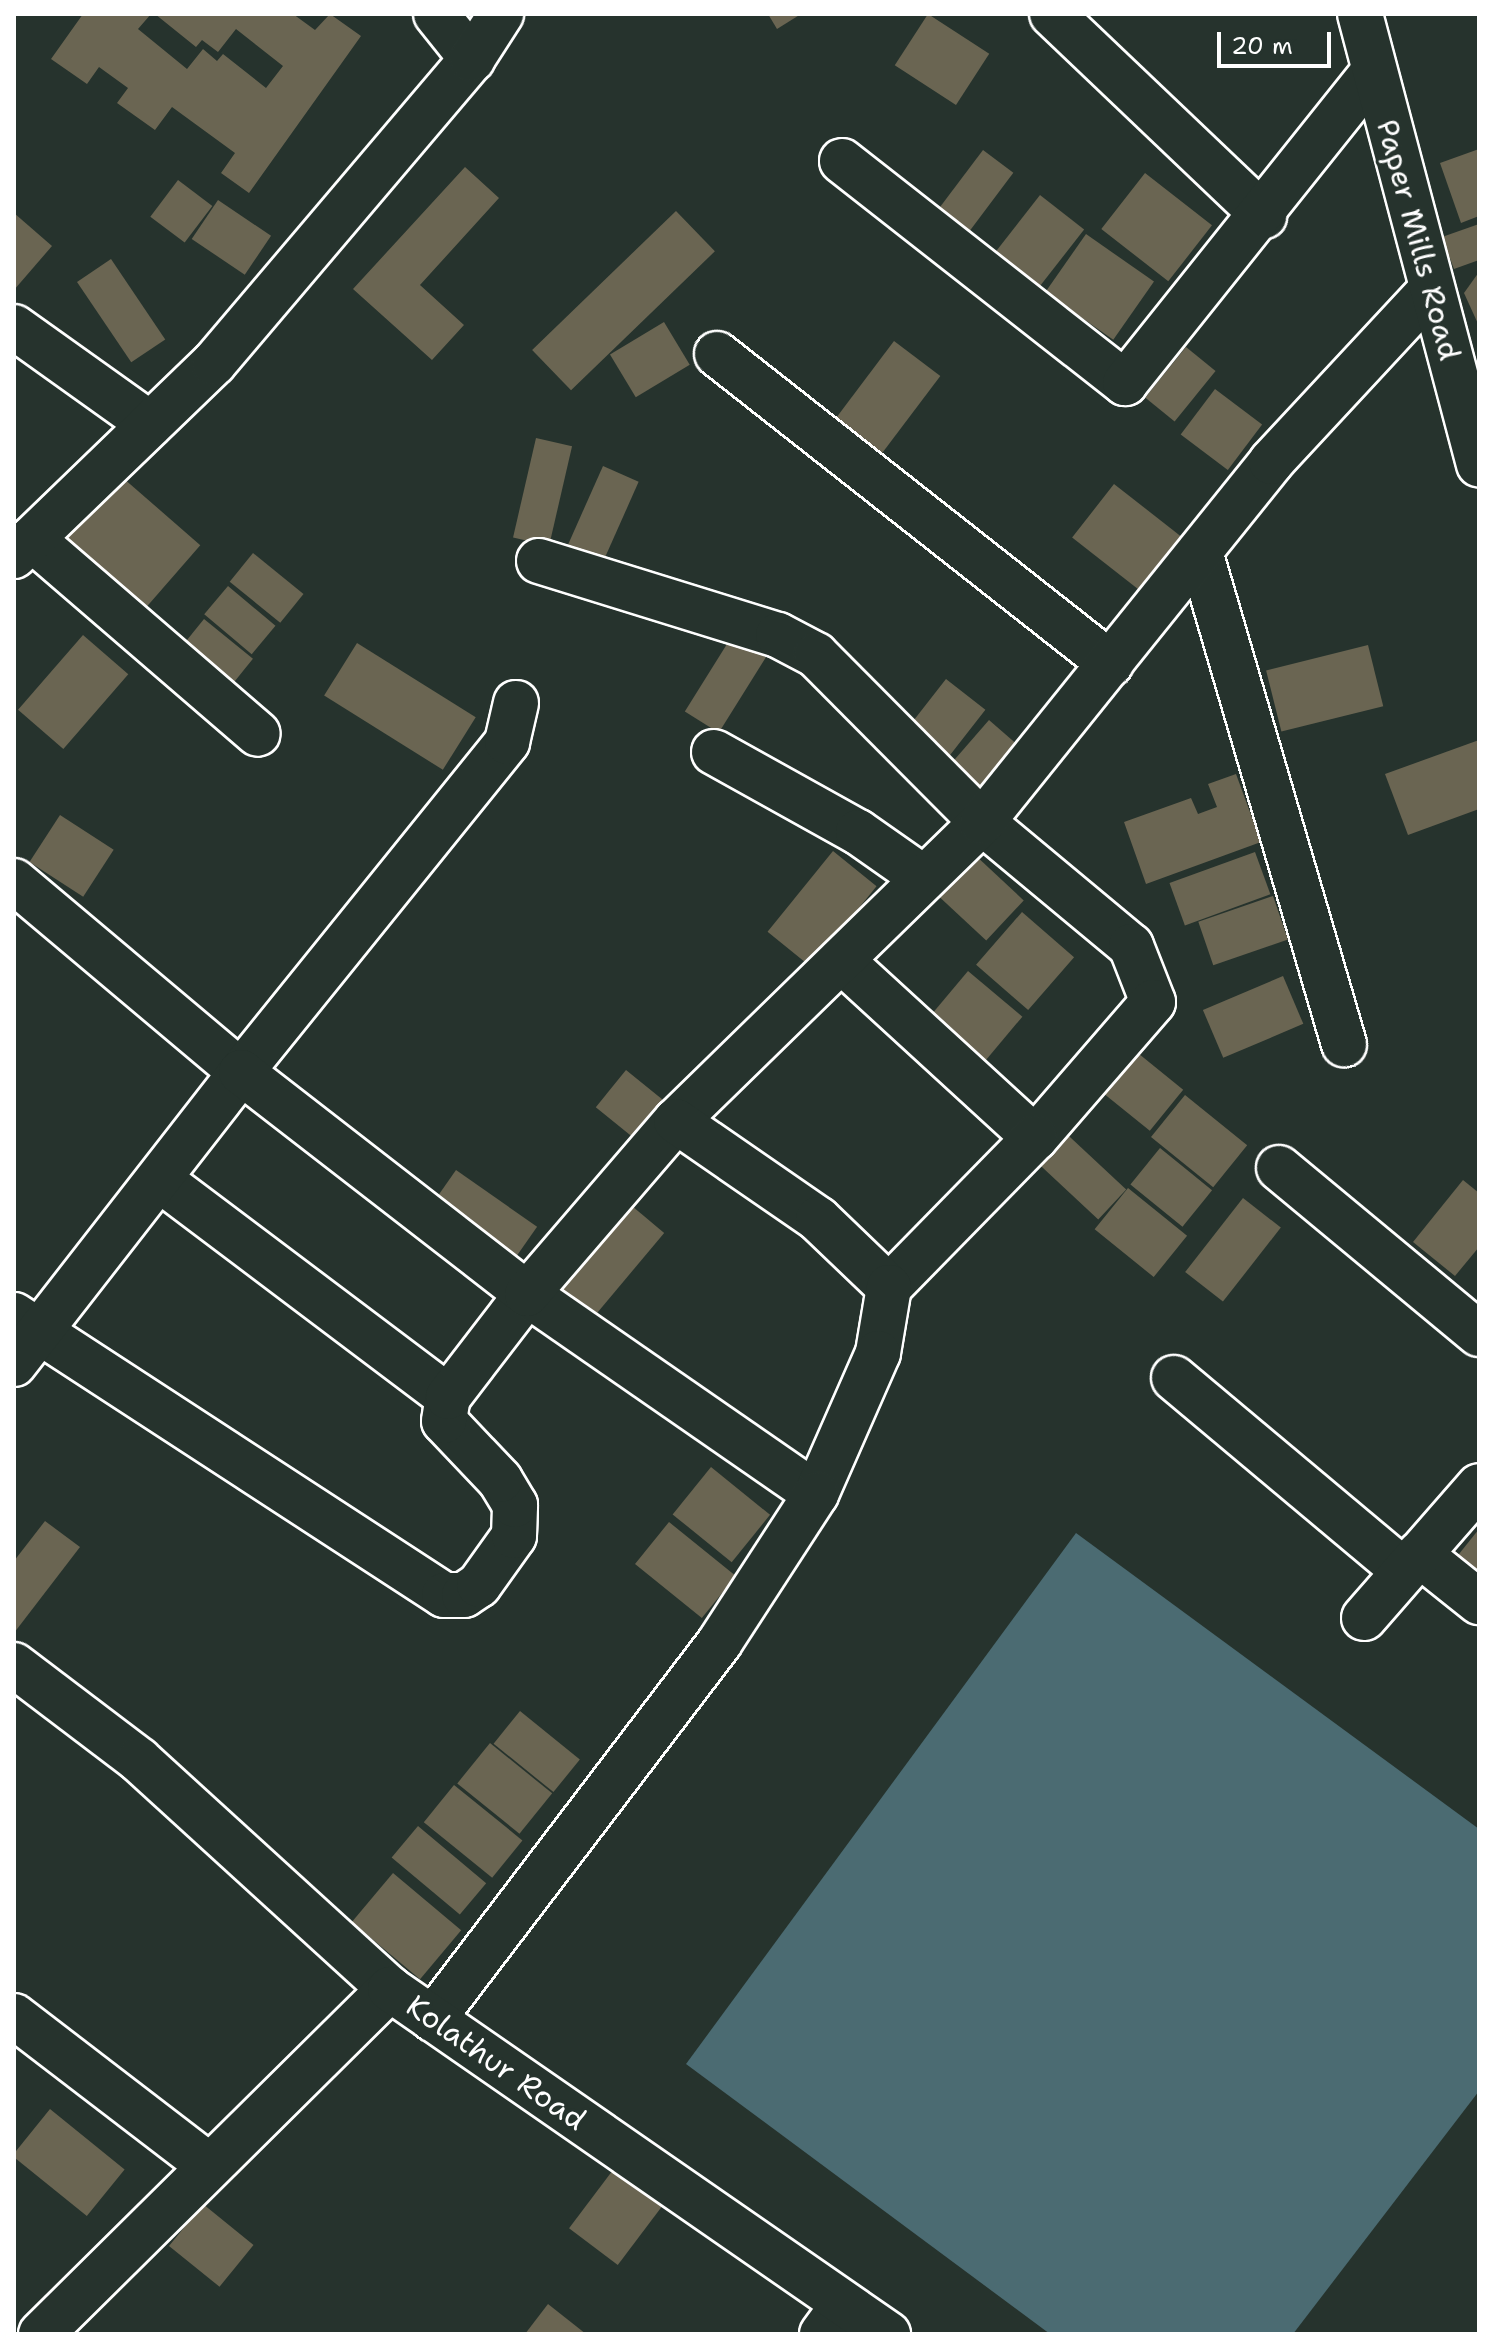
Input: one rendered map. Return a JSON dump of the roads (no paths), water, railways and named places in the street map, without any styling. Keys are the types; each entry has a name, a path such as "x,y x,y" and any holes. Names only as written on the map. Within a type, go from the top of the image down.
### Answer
{"street":[{"path":"436,14 472,59"},
{"path":"258,734 23,548 214,363 472,59 501,14"},
{"path":"1052,14 1264,216"},
{"name":"Paper Mills Road","path":"1360,14 1479,465"},
{"path":"842,161 1125,383 1264,216 1373,72"},
{"path":"516,703 507,742 241,1072 159,1179 23,1337 444,1595 464,1595 514,1536 515,1505 444,1421 448,1397 527,1294 676,1121 922,877 982,822 1271,462 1432,289"},
{"path":"14,327 150,424"},
{"path":"717,354 1111,664"},
{"path":"1200,552 1344,1044"},
{"path":"433,2019 720,1642 816,1494 878,1353 889,1287 1035,1138 1153,1002 1131,946 982,822 797,643 539,561"},
{"path":"714,752 858,832 922,877"},
{"path":"14,881 241,1072 527,1294 816,1494"},
{"path":"841,960 1035,1138"},
{"path":"676,1121 818,1219 889,1287"},
{"path":"1279,1168 1479,1334"},
{"path":"159,1179 448,1397"},
{"path":"1174,1378 1411,1562 1479,1602"},
{"path":"1364,1618 1479,1486"},
{"path":"14,1665 139,1760 390,1989"},
{"name":"Kolathur Road","path":"41,2334 208,2165 390,1989 833,2319 888,2334"},
{"path":"14,2016 208,2165"}],"water":[{"path":"1076,1533 1479,1829 1479,2091 1293,2334 1050,2334 686,2064"}]}
